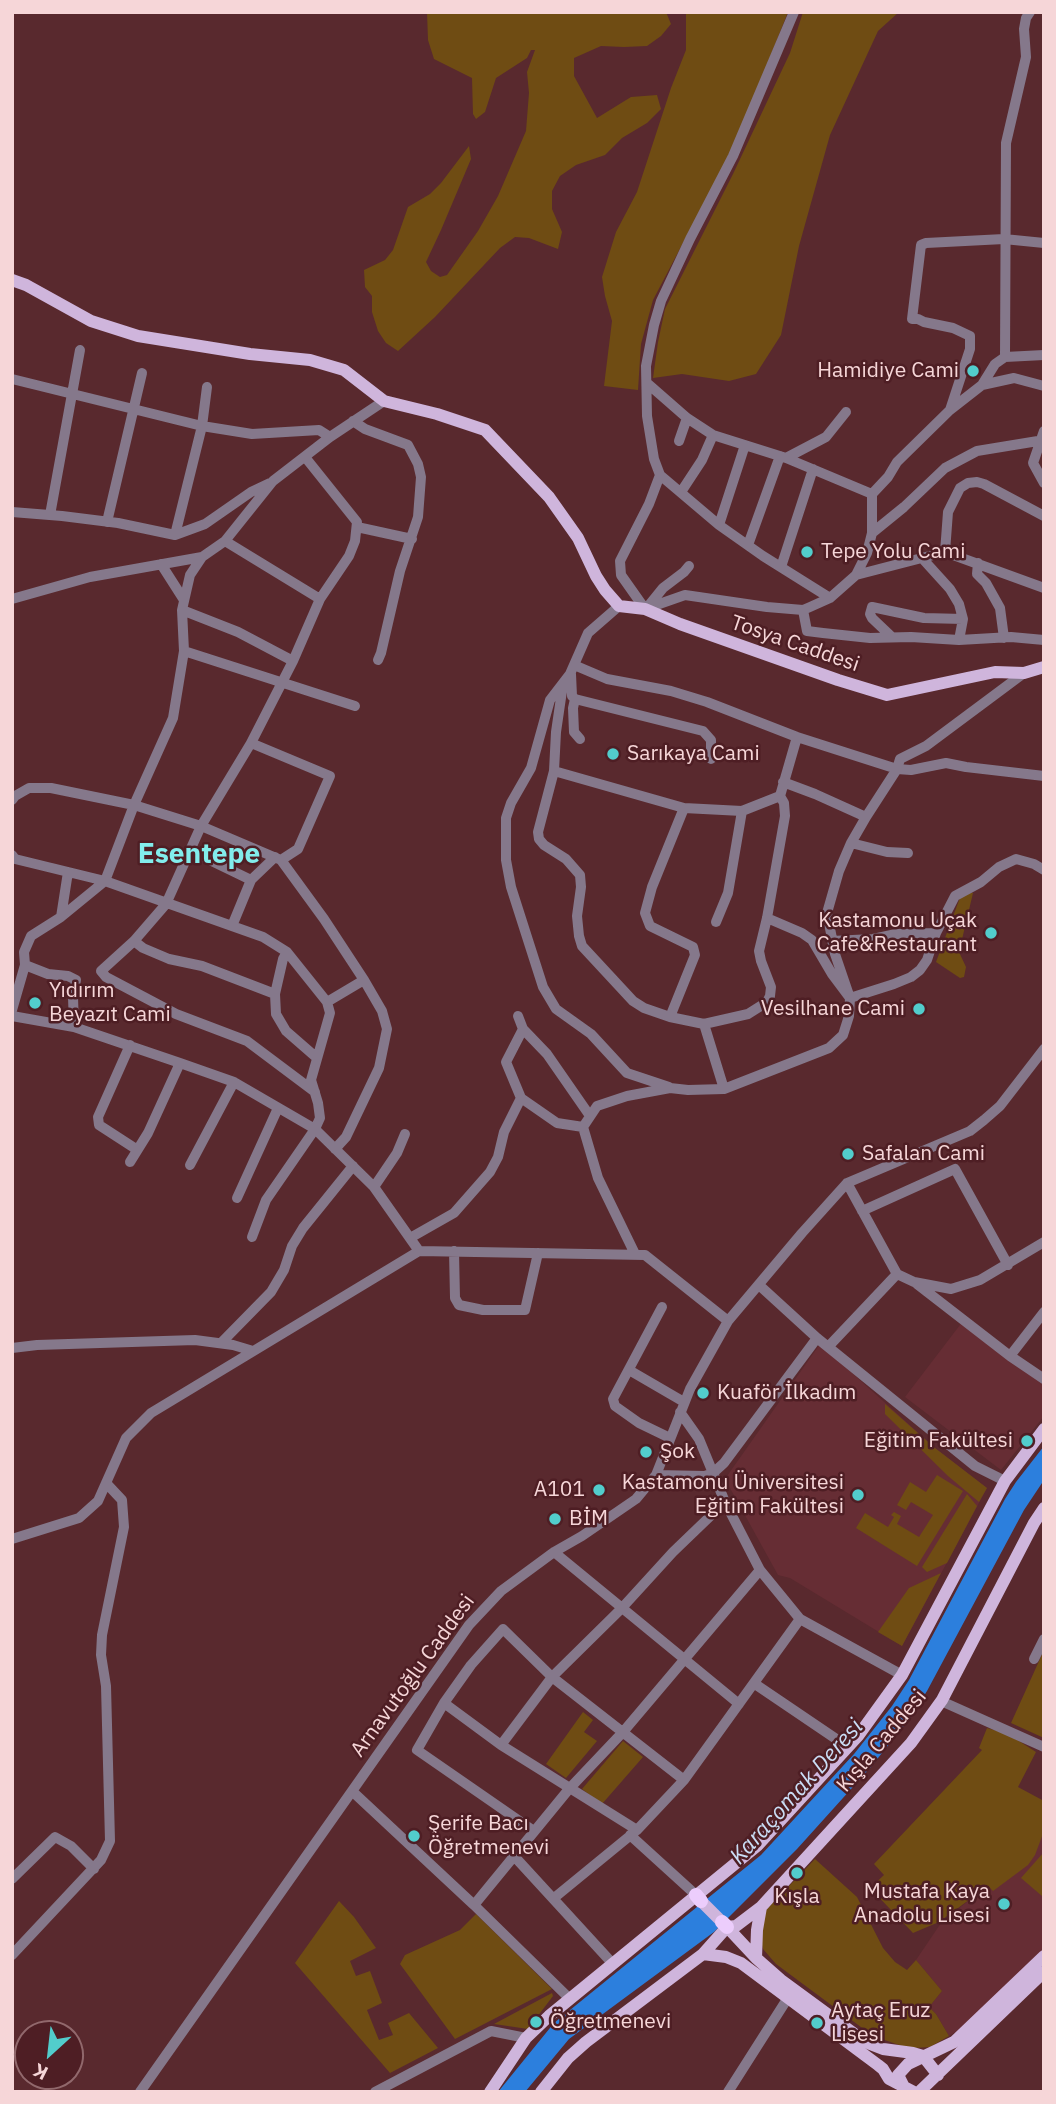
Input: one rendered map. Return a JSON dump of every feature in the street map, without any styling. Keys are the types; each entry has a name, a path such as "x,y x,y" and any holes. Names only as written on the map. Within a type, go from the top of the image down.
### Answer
{"main road":[{"path":"12,279 91,321 138,337 310,360 344,370 384,401 437,414 485,430 549,497 578,538 596,576 619,606"},
{"name":"Tosya Caddesi","path":"619,606 645,609 680,624 887,695 995,672 1024,673 1044,667"},
{"path":"490,2092 526,2038 569,1998 699,1898 758,1845 858,1736 902,1675 1004,1481 1044,1429"},
{"name":"Kışla Caddesi","path":"724,1924 736,1926 761,1908 911,1743 941,1702 1044,1507"},
{"path":"699,1898 790,1994 883,2069 888,2080 905,2089"},
{"path":"756,1958 761,1908"},
{"path":"541,2092 568,2058 586,2042 703,1954 724,1924"},
{"path":"703,1954 726,1957 741,1963 870,2045 923,2056 938,2075"},
{"path":"905,2089 898,2075 908,2064 954,2042 1044,1956"},
{"path":"919,2092 1044,1972"}],"street":[{"path":"794,12 733,156 661,301 648,350 647,415 653,459 660,475 719,525 830,598"},
{"path":"1005,357 1006,143 1026,57 1024,29 1030,12"},
{"path":"950,410 970,349 970,336 953,328 924,322 918,318 912,319 921,245 1004,239 1044,243"},
{"path":"50,515 80,350"},
{"path":"645,609 685,595 803,610 830,598 856,575 867,553 872,533 872,494 888,477 897,462 950,410 982,385 995,364 1005,357 1044,355"},
{"path":"107,522 142,373"},
{"path":"982,385 1014,378 1044,386"},
{"path":"12,379 202,426 252,434 319,429 330,437"},
{"path":"647,383 687,418 713,435 783,457 872,494"},
{"path":"174,535 202,426 206,387"},
{"path":"12,512 107,522 174,535 205,524 251,492 273,481 330,437 384,401"},
{"path":"748,545 783,457 826,437 846,412"},
{"path":"678,441 683,434 687,418"},
{"path":"353,421 365,429 408,445 418,464 421,493 418,517 400,571 378,660"},
{"path":"681,492 702,460 713,435"},
{"path":"872,533 945,468 962,458 977,451 1043,437"},
{"path":"1043,437 1033,463 1044,483"},
{"path":"719,525 745,445"},
{"path":"304,457 351,513 357,523 355,541 349,556 320,599 283,683 251,743 201,826 166,904 134,941 102,971 106,977 176,1014 247,1041 315,1092"},
{"path":"781,567 813,469"},
{"path":"645,609 621,575 620,561 649,504 660,475"},
{"path":"12,1010 24,965 24,951 31,936 61,917 105,881 134,805 173,718 184,651 183,605 190,575 202,557 225,541 273,481"},
{"path":"945,552 948,512 960,488 968,483 984,484 1044,516"},
{"path":"357,527 412,539"},
{"path":"225,541 320,599"},
{"path":"856,575 945,552 1044,588"},
{"path":"12,599 90,577 202,557"},
{"path":"921,557 950,589 959,604 963,619 959,640"},
{"path":"978,563 977,574 986,583 1000,608 1003,638"},
{"path":"161,564 183,605 293,661"},
{"path":"645,609 663,588 688,566"},
{"path":"619,606 589,633 564,684 550,700 531,768 511,803 506,818 506,860 511,887 543,986 556,1009 591,1034 627,1073 670,1088 724,1089 829,1048 844,1035 850,998 832,941 827,914 839,871 851,843 901,759 926,746 1024,673"},
{"path":"892,637 872,618 872,607 924,618 963,619"},
{"path":"803,610 807,631 870,638 1044,640"},
{"path":"184,651 355,706"},
{"path":"572,670 574,732 580,739"},
{"path":"572,670 671,691 797,737 897,769 911,770 946,763 1044,776"},
{"path":"564,684 556,732 554,771 538,832 539,839 566,859 580,876 578,916 582,946 633,1001 670,1017 704,1024 748,1014 767,1002 770,996 771,986 760,951 785,816 784,803 780,796 797,737"},
{"path":"575,699 703,731 711,740 711,760"},
{"path":"232,926 251,880 278,858 298,849 330,776 251,743"},
{"path":"554,771 684,808 742,811 780,796"},
{"path":"783,782 866,817"},
{"path":"12,800 29,788 51,788 134,805 201,826 278,858 324,919 363,980 382,1011 387,1030 379,1068 346,1137 335,1149"},
{"path":"670,1017 695,955 693,947 650,926 645,913 652,887 684,808"},
{"path":"716,922 727,893 742,811"},
{"path":"851,843 887,852 908,853"},
{"path":"189,850 251,880"},
{"path":"12,855 15,859 105,881 263,937 287,952 327,1002 330,1013 311,1080 320,1118 266,1200 252,1237"},
{"path":"850,998 911,977 927,960 936,933 955,896 981,882 1007,862 1016,859 1044,870"},
{"path":"61,917 68,872"},
{"path":"767,918 813,940 832,974 850,998"},
{"path":"832,941 873,939 905,933 936,933"},
{"path":"134,941 143,948 169,958 202,966 275,994"},
{"path":"287,952 275,994 276,1014 286,1031 317,1058"},
{"path":"24,965 76,980 73,997 74,1027"},
{"path":"327,1002 363,980"},
{"path":"12,1016 74,1027 234,1083 315,1129 374,1187 419,1251"},
{"path":"518,1016 523,1029 547,1054 590,1116"},
{"path":"704,1024 724,1089"},
{"path":"523,1029 506,1062 521,1098 557,1123 583,1127"},
{"path":"130,1045 98,1117 99,1125 136,1149"},
{"path":"1044,1049 1000,1106 970,1132 847,1183 897,1274 914,1282 1044,1380"},
{"path":"130,1162 148,1133 180,1063"},
{"path":"190,1165 234,1083"},
{"path":"635,1254 598,1178 583,1127 597,1106 627,1096 670,1088"},
{"path":"410,1238 454,1213 490,1172 498,1157 504,1132 521,1098"},
{"path":"236,1198 278,1108"},
{"path":"374,1187 397,1153 405,1134"},
{"path":"221,1343 271,1292 303,1228 353,1166"},
{"path":"862,1211 955,1169 1008,1265"},
{"name":"Arnavutoğlu Caddesi","path":"140,2092 469,1625 501,1591 554,1552 636,1499 656,1475 682,1407 728,1321 847,1183"},
{"path":"914,1282 951,1289 980,1280 1044,1242"},
{"path":"12,1539 79,1518 98,1501 126,1438 151,1413 419,1251 645,1255 728,1321"},
{"path":"454,1251 455,1298 459,1304 483,1310 525,1310 538,1253"},
{"path":"828,1347 897,1274"},
{"path":"759,1285 817,1338 975,1466 1004,1481"},
{"path":"662,1307 613,1399 615,1406 639,1423 670,1438"},
{"path":"1010,1356 1044,1312"},
{"path":"656,1475 705,1476 713,1473 724,1463 817,1338"},
{"path":"12,1348 195,1340 253,1351"},
{"path":"629,1370 682,1407 699,1439 725,1502 760,1570 800,1619 902,1675"},
{"path":"12,1955 94,1869 107,1851 110,1841 106,1686 101,1655 102,1635 124,1527 122,1500 106,1483"},
{"path":"501,1745 552,1677 725,1502"},
{"path":"554,1552 739,1704"},
{"path":"474,1905 569,1789 623,1732 760,1570"},
{"path":"554,1898 634,1833 684,1780 800,1619"},
{"path":"534,1831 417,1750 444,1703 471,1665 503,1629 552,1677 684,1780"},
{"path":"1034,1659 1044,1639"},
{"path":"755,1684 848,1747"},
{"path":"941,1702 1044,1747"},
{"path":"444,1703 501,1745 634,1833 699,1898"},
{"path":"353,1792 569,1998"},
{"path":"12,1879 55,1837 71,1846 94,1869"},
{"path":"514,1856 612,1964"},
{"path":"728,2092 790,1994"},
{"path":"375,2092 491,2031 526,2038"}],"shaded area":[{"path":"427,12 666,12 671,24 647,46 601,46 574,58 574,76 597,118 631,97 657,95 661,109 647,123 622,138 605,155 576,165 560,176 552,191 552,209 562,232 558,249 529,238 515,237 500,248 435,317 398,351 386,343 378,331 372,312 372,296 365,287 364,270 385,260 393,250 408,207 430,194 441,183 469,146 471,159 426,262 431,271 440,277 447,275 478,231 498,196 526,131 529,93 527,72 535,50 531,50 527,58 496,78 485,112 476,119 473,114 472,78 434,59 428,40"},
{"path":"686,12 788,12 736,142 653,300 641,344 638,390 604,386 612,321 602,277 616,232 637,192 686,50"},
{"path":"803,12 899,12 878,31 830,135 799,246 781,335 756,374 729,381 682,374 653,378 665,309 790,53"},
{"path":"973,893 959,952 966,967 964,977 960,978 936,962 961,895"},
{"path":"963,1321 1044,1384 1044,1416 1001,1470 905,1397"},
{"name":"Kastamonu Üniversitesi Eğitim Fakültesi","path":"820,1344 935,1448 987,1488 902,1646 790,1578 778,1575 725,1479"},
{"path":"885,1404 935,1448 987,1488 979,1502 948,1476 885,1414"},
{"path":"937,1475 963,1491 917,1566 856,1528 865,1513 888,1527 894,1512 901,1516 897,1524 919,1537 933,1515 911,1502 906,1510 897,1505 910,1482 926,1492"},
{"path":"967,1494 977,1506 947,1563 927,1572 922,1567"},
{"path":"941,1573 902,1646 878,1632 909,1588"},
{"path":"1044,1650 1044,1738 1011,1723"},
{"path":"583,1712 593,1720 584,1732 597,1741 566,1778 546,1764"},
{"path":"987,1728 1008,1734 1036,1752 1018,1787 1044,1801 1044,1831 1028,1865 993,1891 988,1886 939,1922 913,1933 870,1888 884,1875 874,1864 982,1750 979,1748"},
{"path":"623,1741 643,1757 602,1804 582,1789"},
{"name":"Mustafa Kaya Anadolu Lisesi","path":"1044,1808 1044,1951 960,2029 949,2036 929,2007 942,1991 916,1960 941,1923 1028,1852"},
{"path":"1044,1852 1044,1894 1042,1896 1021,1878"},
{"path":"815,1859 857,1897 883,1948 895,1962 907,1970 916,1960 942,1991 929,2007 949,2036 930,2047 914,2048 873,2036 776,1964 763,1949 760,1937 764,1912"},
{"path":"339,1901 376,1948 350,1961 356,1976 370,1971 382,2003 367,2010 379,2040 393,2035 388,2023 409,2013 438,2048 390,2073 295,1963"},
{"path":"476,1914 552,1989 455,2039 400,1964 405,1955 460,1930"},
{"path":"552,1993 553,1996 528,2029 494,2024"}],"water":[{"path":"1044,1446 1044,1480 1024,1510 927,1691 910,1718 870,1768 797,1849 714,1932 569,2039 525,2092 498,2092 554,2023 761,1855 854,1754 909,1680 1005,1499"}],"place":[{"name":"Hamidiye Cami","path":"973,371"},
{"name":"Tepe Yolu Cami","path":"807,552"},
{"name":"Sarıkaya Cami","path":"613,754"},
{"name":"Kastamonu Uçak Cafe&Restaurant","path":"991,933"},
{"name":"Yıdırım Beyazıt Cami","path":"35,1003"},
{"name":"Vesilhane Cami","path":"919,1009"},
{"name":"Safalan Cami","path":"848,1154"},
{"name":"Kuaför İlkadım","path":"703,1393"},
{"name":"Eğitim Fakültesi","path":"1027,1441"},
{"name":"Şok","path":"646,1452"},
{"name":"A101","path":"599,1490"},
{"name":"Kastamonu Üniversitesi Eğitim Fakültesi","path":"858,1495"},
{"name":"BİM","path":"555,1519"},
{"name":"Şerife Bacı Öğretmenevi","path":"414,1836"},
{"name":"Kışla","path":"797,1873"},
{"name":"Mustafa Kaya Anadolu Lisesi","path":"1004,1904"},
{"name":"Öğretmenevi","path":"536,2022"},
{"name":"Aytaç Eruz Lisesi","path":"817,2023"}],"district":[{"name":"Esentepe","path":"199,855"}],"water label":[{"name":"Karaçomak Deresi","path":"797,1792"}]}
